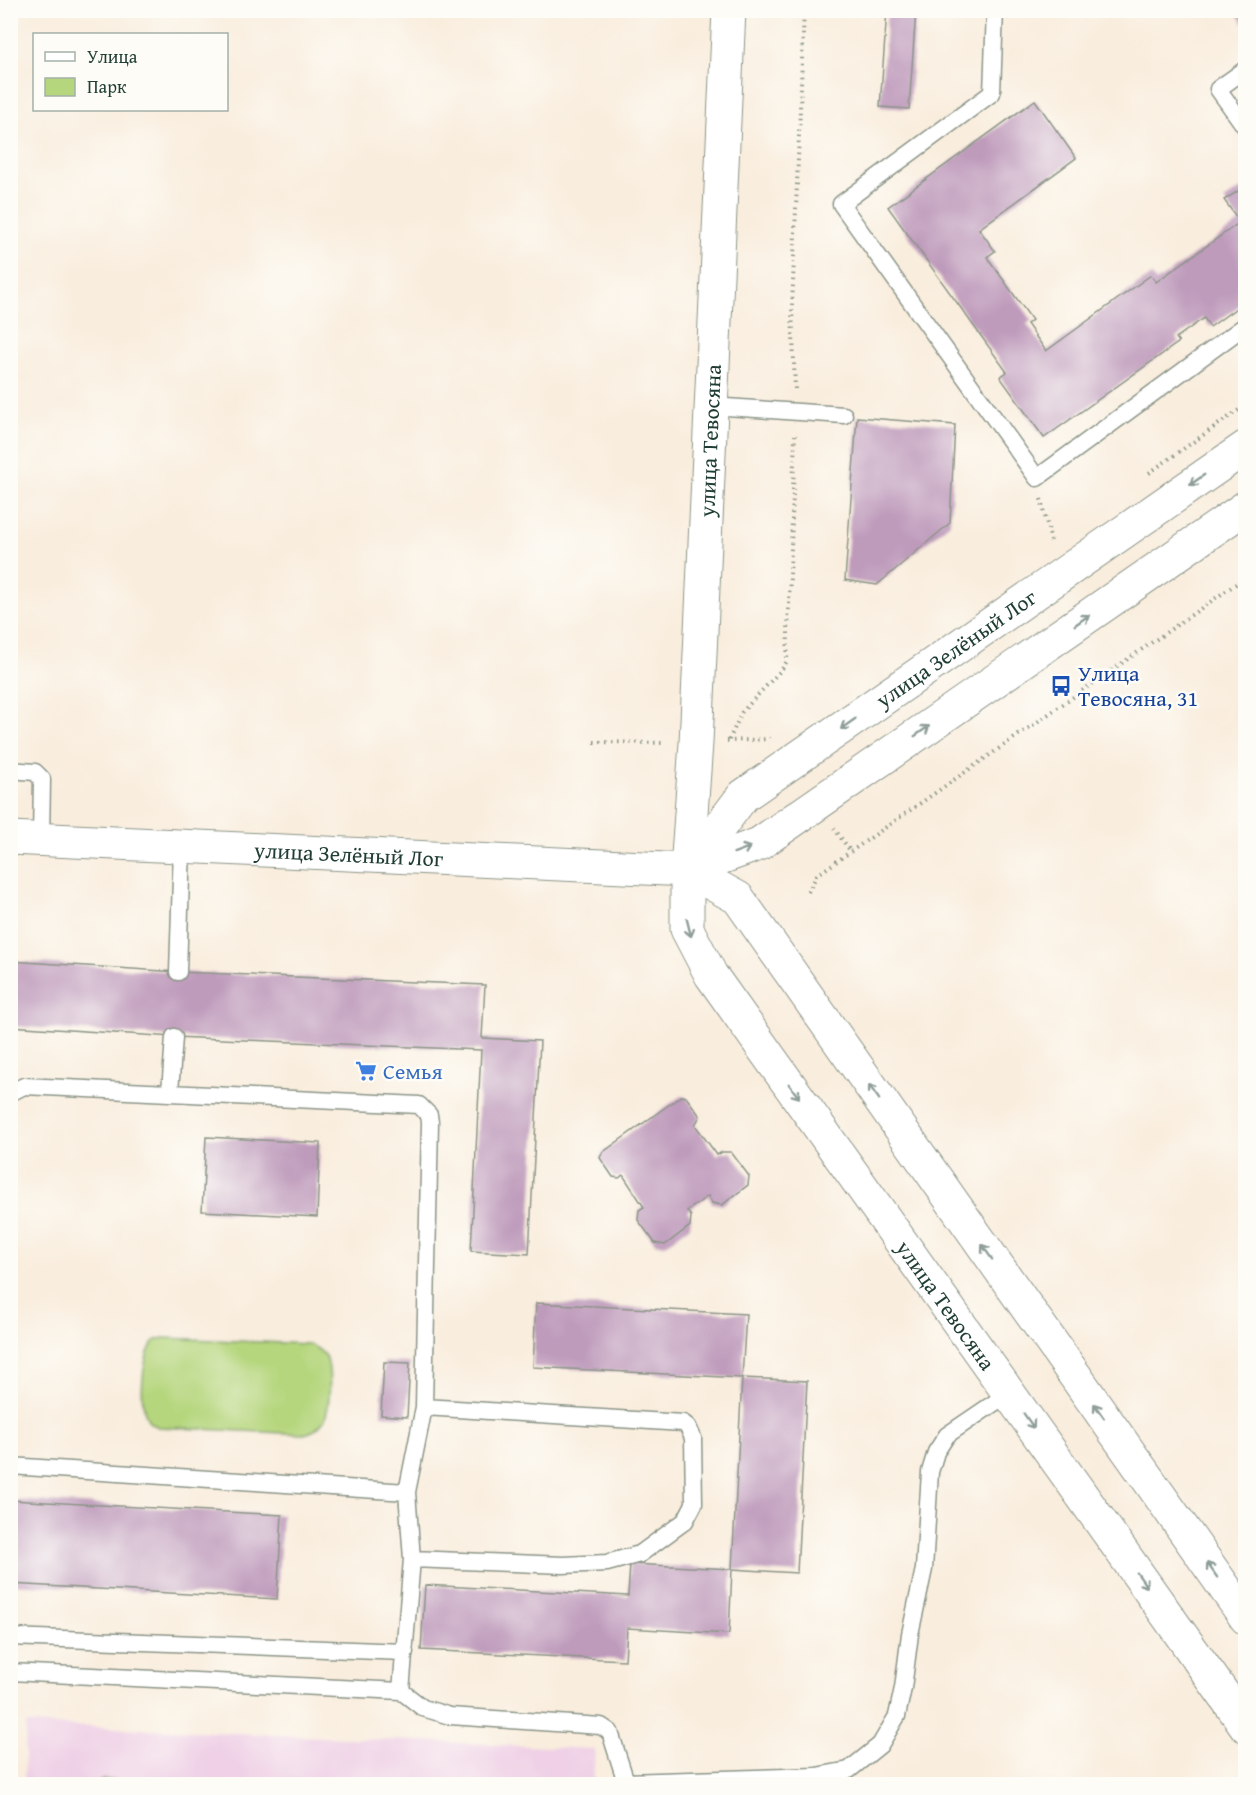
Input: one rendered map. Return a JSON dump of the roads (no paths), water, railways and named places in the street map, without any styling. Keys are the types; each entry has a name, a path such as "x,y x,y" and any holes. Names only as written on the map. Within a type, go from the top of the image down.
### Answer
{"street":[{"name":"улица Тевосяна","path":"729,10 696,743 687,870 687,929 711,975 1245,1725"},
{"name":"улица Зелёный Лог","path":"687,870 743,796 1245,447"},
{"name":"улица Зелёный Лог","path":"26,838 687,870 759,844 1245,507"},
{"path":"687,870 738,898 1245,1618"}],"lane":[{"path":"995,10 992,93 841,204 1037,478 1245,325"},
{"path":"1245,69 1218,89 1245,128"},
{"path":"711,406 844,415"},
{"path":"10,770 35,772 42,779 26,838"},
{"path":"178,972 182,846"},
{"path":"170,1092 174,1037"},
{"path":"10,1093 24,1086 412,1103 425,1109 430,1122 424,1407 407,1492 412,1559 401,1691"},
{"path":"10,1672 401,1691 423,1708 450,1716 601,1725 610,1732 626,1783 816,1776 849,1770 880,1745 897,1716 910,1634 924,1569 930,1472 936,1452 947,1435 1009,1393"},
{"path":"412,1559 563,1564 607,1563 640,1554 678,1528 690,1513 694,1494 693,1438 688,1427 682,1423 424,1407"},
{"path":"10,1466 407,1492"},
{"path":"10,1637 405,1652"}],"place":[{"name":"Улица Тевосяна, 31","path":"1061,686"},
{"name":"Семья","path":"366,1071"}]}
